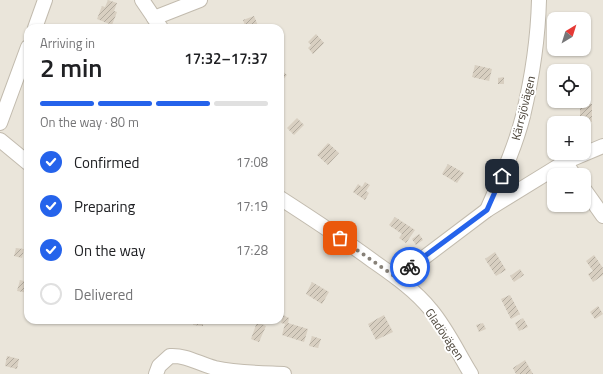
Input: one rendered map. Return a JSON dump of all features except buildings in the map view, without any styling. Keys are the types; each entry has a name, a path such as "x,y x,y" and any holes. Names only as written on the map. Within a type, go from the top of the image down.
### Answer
{"street":[{"path":"36,24 45,0"},
{"path":"142,0 158,23 200,0"},
{"name":"Kärrsjövägen","path":"487,210 507,164 523,116 534,62 538,29 539,0"},
{"path":"0,123 24,57"},
{"path":"0,140 24,160"},
{"path":"397,278 487,210 565,162 603,146"},
{"path":"565,162 569,168"},
{"path":"591,199 603,216"},
{"name":"Gladövägen","path":"284,201 397,278 431,310 444,328 471,374"},
{"path":"156,374 159,366 170,356 181,355 215,368 243,373 284,374"}],"shaded area":[{"path":"0,0 603,0 603,374 0,374"}],"way so far":[{"path":"340,238 397,278 410,267"}],"route":[{"path":"410,267 487,210 502,176"}]}
